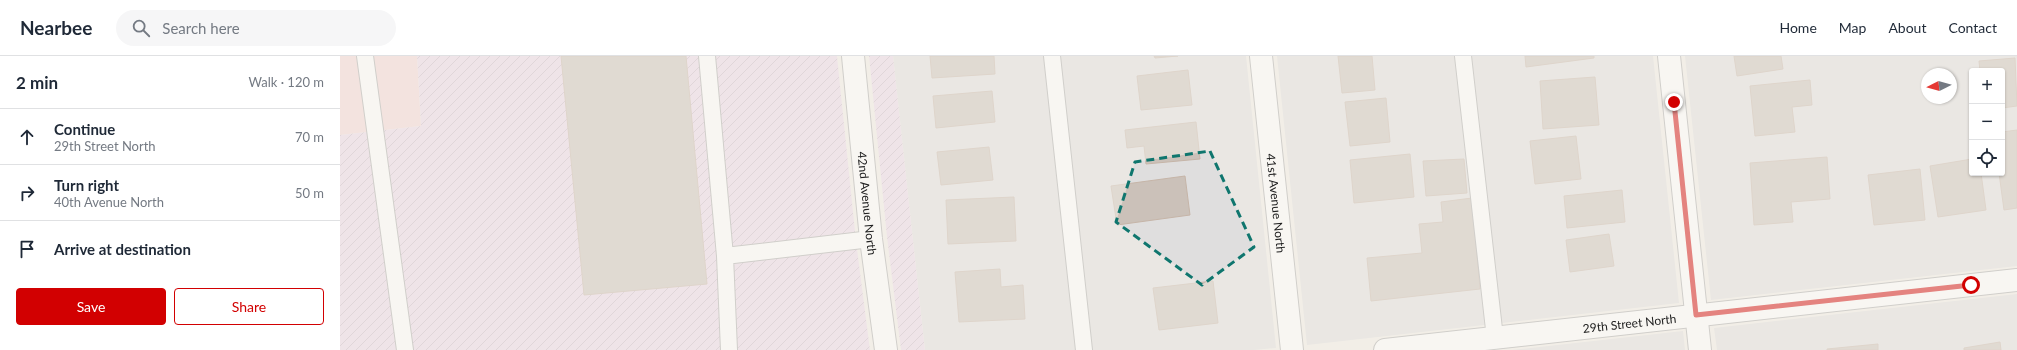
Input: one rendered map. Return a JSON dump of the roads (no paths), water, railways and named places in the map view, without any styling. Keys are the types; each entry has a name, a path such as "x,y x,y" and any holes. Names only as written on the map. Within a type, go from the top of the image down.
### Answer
{"street":[{"name":"42nd Avenue North","path":"853,56 872,239 886,350"},
{"name":"41st Avenue North","path":"1261,56 1292,350"},
{"path":"1669,56 1700,350"},
{"name":"29th Street North","path":"1385,350 2017,280"}],"lane":[{"path":"366,56 405,350"},
{"path":"707,56 725,256 729,350"},
{"path":"1052,56 1084,350"},
{"path":"1463,56 1496,338"},
{"path":"725,256 872,239"}]}
